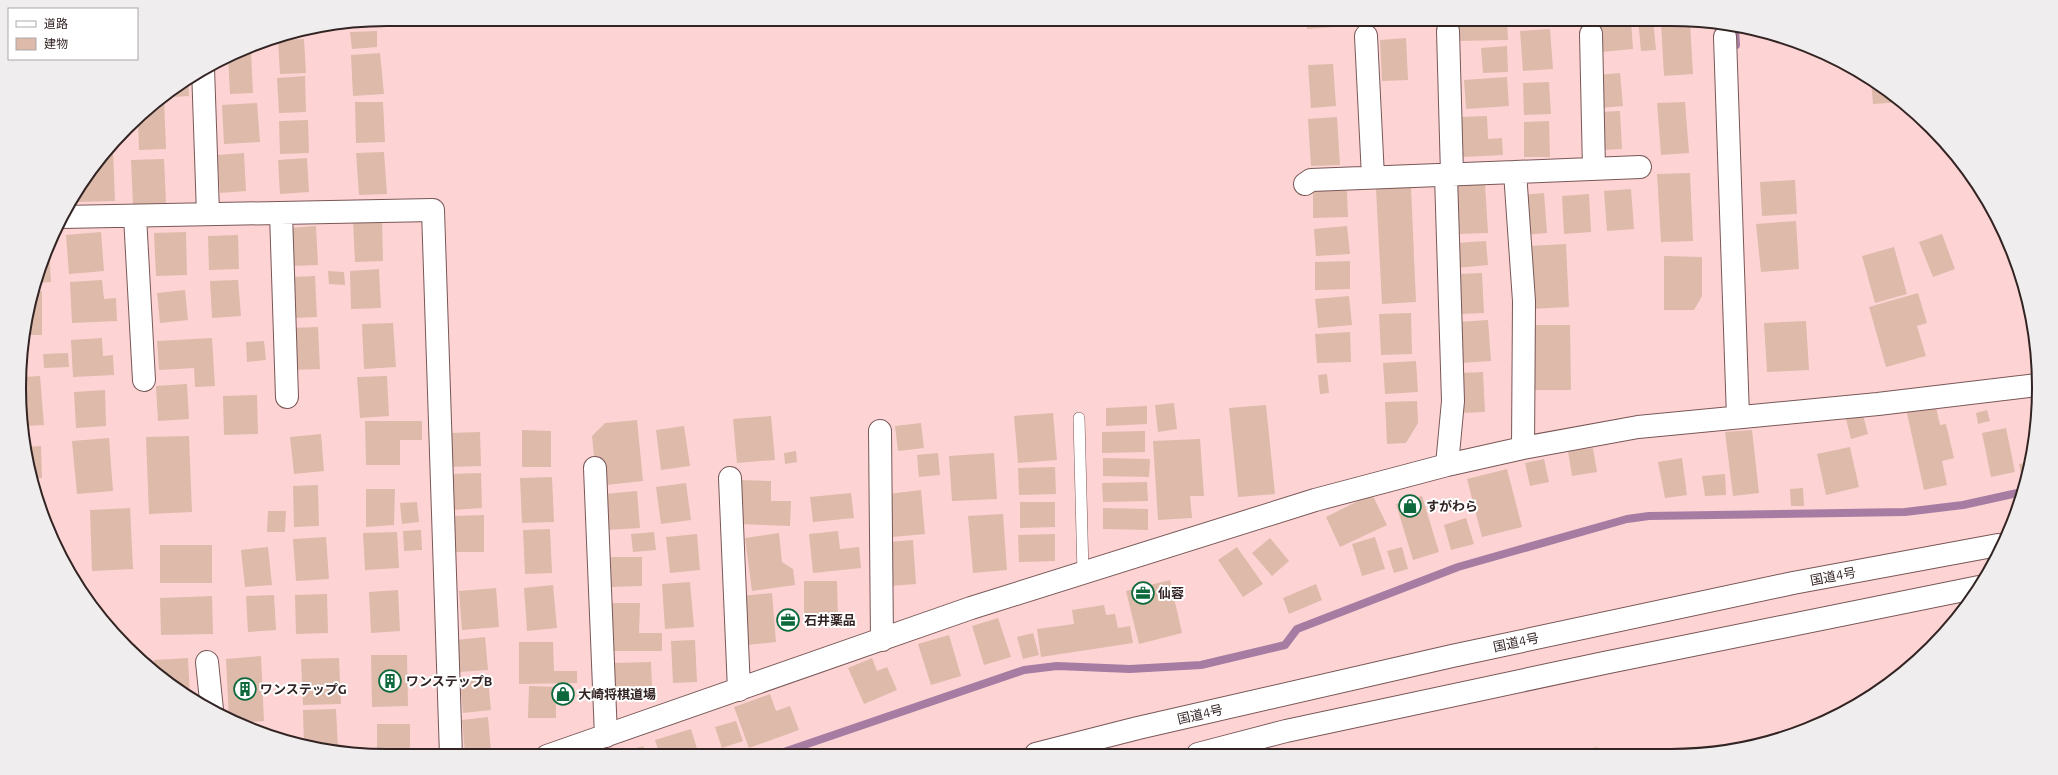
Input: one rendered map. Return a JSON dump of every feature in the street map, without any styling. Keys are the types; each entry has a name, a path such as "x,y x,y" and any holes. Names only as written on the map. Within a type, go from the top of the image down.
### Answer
{"main road":[{"path":"1447,465 1453,401 1448,31"},
{"path":"1591,34 1594,169"},
{"path":"1366,36 1373,177"},
{"path":"1725,37 1738,417"},
{"path":"203,76 208,214"},
{"path":"1305,184 1311,180 1640,167"},
{"path":"1515,172 1524,301 1523,448"},
{"path":"70,215 135,216 433,210 451,749"},
{"path":"281,213 287,397"},
{"path":"135,216 144,380"},
{"path":"568,749 971,608 1315,500 1447,465 1523,448 1638,427 1878,404 2032,386"},
{"path":"880,431 882,640"},
{"path":"595,468 606,736"},
{"path":"730,478 738,690"},
{"name":"国道4号","path":"1056,749 1138,728 1452,656 1793,583 1996,545"},
{"path":"1217,749 1294,729 1589,666 1970,589"},
{"path":"207,662 211,703"}],"lane":[{"path":"1079,418 1082,573"}],"building":[{"path":"1307,26 1336,27 1307,29"},
{"path":"1457,26 1507,26 1508,40 1457,41"},
{"path":"1598,26 1631,26 1633,49 1601,52"},
{"path":"1639,26 1654,26 1656,50 1641,51"},
{"path":"1661,26 1690,27 1693,74 1664,76"},
{"path":"1550,29 1553,69 1523,71 1520,31"},
{"path":"377,31 377,47 352,49 350,32"},
{"path":"1406,38 1408,80 1382,81 1380,40"},
{"path":"304,39 306,73 280,74 278,43 289,40"},
{"path":"1507,46 1508,72 1483,73 1481,48"},
{"path":"251,53 253,93 230,94 228,63"},
{"path":"380,53 384,94 353,96 351,55"},
{"path":"1333,64 1336,106 1311,108 1308,65"},
{"path":"1620,73 1623,106 1600,108 1598,75"},
{"path":"305,76 306,112 279,113 277,78"},
{"path":"1507,77 1509,106 1466,109 1464,80"},
{"path":"1549,82 1551,114 1524,115 1523,83"},
{"path":"188,86 189,96 173,97"},
{"path":"1872,87 1893,103 1873,104"},
{"path":"355,102 383,102 385,142 356,143"},
{"path":"1685,102 1689,153 1661,155 1657,103"},
{"path":"164,103 166,149 139,150 138,126"},
{"path":"257,103 260,142 224,144 222,105"},
{"path":"1620,111 1622,149 1601,150 1599,112"},
{"path":"1487,116 1488,139 1502,138 1503,155 1463,157 1461,117"},
{"path":"1337,117 1340,165 1311,166 1308,119"},
{"path":"308,120 309,153 280,154 279,121"},
{"path":"1549,121 1550,157 1524,157 1524,122"},
{"path":"113,152 115,201 77,202 101,167"},
{"path":"384,152 387,194 359,195 356,153"},
{"path":"244,153 246,191 220,193 217,155"},
{"path":"307,158 309,192 280,194 278,160"},
{"path":"164,159 166,203 133,205 131,160"},
{"path":"1690,173 1693,241 1661,242 1657,174"},
{"path":"1795,180 1797,214 1762,216 1760,182"},
{"path":"1485,184 1488,233 1458,234 1456,186"},
{"path":"1411,187 1416,302 1382,304 1376,189"},
{"path":"1631,189 1634,229 1607,231 1604,191"},
{"path":"1313,191 1347,191 1348,217 1313,218"},
{"path":"1544,193 1547,233 1525,235 1521,195"},
{"path":"1589,194 1591,232 1564,234 1562,196"},
{"path":"382,219 383,261 355,262 353,220"},
{"path":"1796,221 1799,269 1761,272 1756,224"},
{"path":"316,226 318,265 291,266 288,228"},
{"path":"1347,226 1350,254 1316,256 1314,229"},
{"path":"101,232 104,271 69,274 66,235"},
{"path":"186,232 187,275 156,276 154,233"},
{"path":"1942,234 1955,269 1933,277 1919,242"},
{"path":"238,235 239,269 209,270 208,236"},
{"path":"1486,241 1488,265 1457,268 1455,243"},
{"path":"1566,244 1569,307 1531,309 1528,246"},
{"path":"1894,247 1907,294 1875,303 1862,256"},
{"path":"1664,256 1702,257 1702,296 1694,310 1664,310"},
{"path":"50,259 51,282 41,283"},
{"path":"1350,261 1350,289 1315,290 1315,262"},
{"path":"379,269 381,308 351,309 350,271"},
{"path":"328,271 344,272 345,285 329,284"},
{"path":"1482,273 1484,313 1460,314 1458,274"},
{"path":"315,276 317,317 293,318 291,277"},
{"path":"102,280 104,299 116,298 117,321 72,323 70,282"},
{"path":"238,280 241,316 212,318 210,281"},
{"path":"185,290 188,320 160,323 157,293"},
{"path":"39,291 42,291 42,335 30,335"},
{"path":"1918,293 1927,323 1917,326 1926,356 1886,367 1869,307"},
{"path":"1349,296 1352,325 1318,328 1315,299"},
{"path":"1411,313 1412,354 1381,355 1379,314"},
{"path":"1488,320 1491,361 1461,363 1458,322"},
{"path":"1806,321 1809,370 1767,372 1764,323"},
{"path":"393,323 396,367 364,369 362,324"},
{"path":"1530,325 1570,325 1571,390 1530,390"},
{"path":"318,327 320,369 292,370 291,328"},
{"path":"1350,332 1351,362 1317,363 1315,334"},
{"path":"102,338 103,356 113,355 114,375 73,377 71,340"},
{"path":"212,338 215,386 195,387 194,368 159,370 157,341"},
{"path":"264,341 266,360 247,362 246,342"},
{"path":"68,353 69,367 44,368 43,354"},
{"path":"1416,361 1418,392 1385,394 1383,363"},
{"path":"1483,372 1485,412 1461,413 1459,373"},
{"path":"1327,374 1329,393 1320,394 1318,375"},
{"path":"40,376 44,425 28,426 26,377"},
{"path":"387,376 389,416 360,418 357,377"},
{"path":"187,384 189,419 158,421 156,386"},
{"path":"105,390 106,426 76,428 74,392"},
{"path":"257,395 258,434 224,435 223,396"},
{"path":"1417,401 1418,423 1406,443 1387,444 1385,402"},
{"path":"1174,403 1177,429 1158,432 1155,405"},
{"path":"1935,403 1940,425 1946,424 1954,458 1942,461 1947,485 1924,490 1906,409"},
{"path":"1266,405 1275,494 1238,497 1229,408"},
{"path":"1147,406 1147,424 1106,426 1106,408"},
{"path":"1987,410 1990,421 1978,424 1976,413"},
{"path":"1053,413 1057,460 1018,463 1014,416"},
{"path":"1863,415 1868,434 1851,439 1846,419"},
{"path":"771,416 775,460 737,463 733,419"},
{"path":"637,420 643,481 597,486 592,436 605,423"},
{"path":"365,421 422,421 422,440 400,440 400,465 366,465"},
{"path":"921,423 924,448 898,451 895,426"},
{"path":"684,426 690,466 661,470 656,430"},
{"path":"2006,428 2015,472 1991,477 1982,433"},
{"path":"522,430 551,431 551,467 522,467"},
{"path":"1752,430 1759,493 1733,496 1725,432"},
{"path":"1145,431 1145,452 1102,453 1102,432"},
{"path":"480,432 481,466 451,467 450,433"},
{"path":"321,434 324,471 294,474 290,437"},
{"path":"189,436 192,512 149,514 146,437"},
{"path":"109,438 113,491 77,494 72,441"},
{"path":"1200,439 1204,496 1190,496 1192,518 1158,520 1153,441"},
{"path":"41,446 42,478 37,478 31,447"},
{"path":"1850,447 1859,487 1826,495 1817,454"},
{"path":"1593,448 1597,472 1572,476 1568,451"},
{"path":"796,451 797,462 785,464 784,453"},
{"path":"938,453 940,475 919,477 917,455"},
{"path":"994,453 997,499 952,501 949,456"},
{"path":"1103,458 1150,459 1149,477 1103,476"},
{"path":"1682,458 1687,495 1665,498 1658,462"},
{"path":"1544,459 1549,482 1530,486 1525,463"},
{"path":"2024,463 2021,475 2019,464"},
{"path":"1055,467 1056,494 1019,495 1018,468"},
{"path":"1507,469 1522,527 1482,537 1467,479"},
{"path":"481,473 482,508 452,510 451,474"},
{"path":"1725,474 1726,495 1705,496 1702,476"},
{"path":"552,477 554,522 522,523 520,478"},
{"path":"738,480 771,481 771,501 791,501 790,526 737,524"},
{"path":"1147,482 1148,501 1103,502 1102,483"},
{"path":"686,483 691,520 661,524 656,487"},
{"path":"318,485 319,526 294,527 293,486"},
{"path":"1803,488 1804,506 1791,506 1790,489"},
{"path":"366,489 395,489 394,525 366,527"},
{"path":"921,490 925,534 892,537 888,494"},
{"path":"637,491 640,528 606,530 604,494"},
{"path":"851,493 854,518 813,522 810,497"},
{"path":"1372,494 1387,525 1340,547 1326,517"},
{"path":"1422,496 1439,552 1413,560 1396,504"},
{"path":"417,502 419,522 402,524 400,503"},
{"path":"1020,502 1055,502 1055,527 1020,528"},
{"path":"130,508 133,569 92,571 90,510"},
{"path":"1103,508 1148,509 1148,530 1103,529"},
{"path":"268,511 286,511 285,532 267,532"},
{"path":"1003,514 1007,570 973,573 968,516"},
{"path":"484,515 484,552 455,552 454,516"},
{"path":"1466,518 1474,544 1451,550 1444,525"},
{"path":"550,529 552,573 525,574 523,530"},
{"path":"421,530 422,550 404,551 403,531"},
{"path":"838,531 840,549 859,547 861,568 813,573 809,534"},
{"path":"397,532 399,568 365,570 363,533"},
{"path":"654,532 656,550 633,552 631,534"},
{"path":"779,533 782,562 793,569 795,585 752,591 745,538"},
{"path":"697,534 700,570 670,573 666,537"},
{"path":"1055,534 1055,561 1019,562 1018,535"},
{"path":"326,537 329,579 296,581 293,539"},
{"path":"1375,537 1385,569 1362,576 1352,544"},
{"path":"1270,538 1289,561 1272,576 1252,553"},
{"path":"913,540 916,584 890,586 887,542"},
{"path":"160,545 212,545 212,583 160,583"},
{"path":"268,547 272,585 245,587 241,550"},
{"path":"1237,547 1263,584 1243,597 1218,560"},
{"path":"1402,547 1408,569 1394,573 1387,551"},
{"path":"611,557 642,557 642,586 611,587"},
{"path":"1170,580 1182,633 1139,644 1126,591"},
{"path":"804,581 837,581 838,618 804,618"},
{"path":"690,582 694,627 665,629 662,584"},
{"path":"1316,584 1322,600 1289,614 1283,598"},
{"path":"553,585 557,628 527,631 524,588"},
{"path":"496,588 499,627 462,630 459,591"},
{"path":"398,590 400,631 371,633 369,592"},
{"path":"772,593 776,642 746,645 741,596"},
{"path":"327,594 328,633 296,634 295,595"},
{"path":"274,595 276,630 248,632 246,596"},
{"path":"212,596 213,634 161,635 160,598"},
{"path":"608,603 640,603 639,633 662,633 662,651 608,651"},
{"path":"1104,605 1106,615 1115,614 1118,628 1130,626 1133,643 1041,657 1037,629 1074,624 1072,610"},
{"path":"998,618 1011,657 984,665 972,626"},
{"path":"1033,633 1039,655 1023,659 1017,637"},
{"path":"949,635 961,676 931,685 918,644"},
{"path":"485,637 488,670 458,672 456,640"},
{"path":"695,640 697,682 673,683 671,641"},
{"path":"519,642 553,642 554,671 577,671 577,683 519,684"},
{"name":"ワンステップB","path":"371,655 407,655 408,706 372,707"},
{"name":"ワンステップG","path":"261,656 264,721 251,722 229,712 226,659"},
{"path":"188,658 190,690 154,663 154,660"},
{"path":"339,658 341,704 303,705 301,659"},
{"path":"872,658 877,671 887,667 897,690 864,704 848,668"},
{"path":"651,662 652,686 614,687 614,663"},
{"path":"488,678 491,710 463,713 460,680"},
{"path":"529,686 556,687 556,718 528,718"},
{"path":"770,694 776,711 790,706 799,730 749,748 734,707"},
{"path":"336,709 338,746 304,739 303,710"},
{"path":"488,717 491,749 465,749 462,720"},
{"path":"736,721 743,741 722,748 715,727"},
{"path":"377,724 410,724 410,749 377,749"},
{"path":"691,729 697,749 658,749 655,740"},
{"path":"643,746 644,749 633,749"}],"waterway":[{"path":"1735,32 1736,45"},
{"path":"793,749 1024,670 1057,666 1130,669 1201,665 1285,645 1297,629 1458,567 1627,519 1649,516 1905,512 1963,505 2016,493"}],"place":[{"name":"すがわら","path":"1410,506"},
{"name":"仙蓉","path":"1143,593"},
{"name":"石井薬品","path":"788,620"},
{"name":"ワンステップB","path":"390,681"},
{"name":"ワンステップG","path":"245,689"},
{"name":"大崎将棋道場","path":"563,694"}]}
